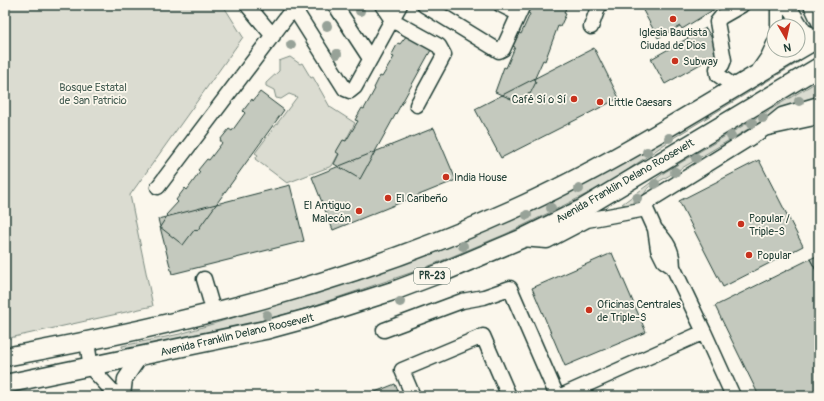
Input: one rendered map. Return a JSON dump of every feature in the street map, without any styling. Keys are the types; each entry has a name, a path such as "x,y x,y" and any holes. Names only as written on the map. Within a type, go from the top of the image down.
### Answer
{"main road":[{"name":"PR-23","path":"5,357 87,342 214,313 345,275 394,258 486,222 599,166 819,38"},
{"name":"Avenida Franklin Delano Roosevelt","path":"5,384 91,368 241,336 309,318 396,290 521,239 582,209 819,67"}],"street":[{"path":"335,5 371,58"},
{"path":"382,5 392,20 439,46 443,51 444,55 417,106"},
{"path":"158,188 273,36 293,6 345,89 350,91 355,87 400,5"},
{"path":"424,5 499,51 503,49 521,9 501,5"},
{"path":"591,27 599,5"},
{"path":"742,5 721,17 717,22 724,60 722,65 717,69 718,75 731,84 747,80 767,58"},
{"path":"778,5 778,18"},
{"path":"788,5 804,31 819,38"},
{"path":"811,5 819,22"},
{"path":"248,6 273,36"},
{"path":"733,396 673,267 664,261 658,249 655,229 646,209 647,202 766,128 782,115 789,112 807,109 819,104"},
{"path":"766,128 819,117"},
{"path":"521,239 547,241 588,220 646,209"},
{"path":"204,279 214,313"},
{"path":"384,330 462,301 484,297 510,288 558,396"},
{"path":"561,396 704,332"},
{"path":"413,396 402,370 483,336 509,396"},
{"path":"87,342 91,368 117,396"},
{"path":"123,396 126,380 140,358"}],"green space":[{"name":"Bosque Estatal de San Patricio","path":"5,5 223,5 243,37 130,195 153,306 5,339"},
{"path":"290,57 300,64 302,63 311,78 313,77 330,107 355,123 332,166 287,183 255,159 258,155 255,153 297,97 289,94 281,99 276,98 274,90 266,86 266,83 279,71 279,61"},
{"path":"801,59 799,62 675,137 609,183 506,234 422,269 301,310 231,329 123,351 122,346 180,334 281,303 618,164"},
{"path":"815,83 819,83 819,95 812,100 772,115 648,188 639,202 627,205 622,204 665,172"}],"building":[{"path":"531,5 567,5 564,13 566,14 560,27 558,26 545,61 543,60 534,80 536,82 530,94 528,93 523,104 495,92 504,67 506,68 515,47 513,46 519,33 521,34 530,14 527,12"},
{"name":"Iglesia Bautista Ciudad de Dios","path":"640,5 721,5 682,29 680,26 658,38"},
{"path":"706,28 720,53 665,84 651,59"},
{"path":"407,35 431,50 360,179 334,164 339,154 336,152 343,140 346,141 358,121 355,120 362,108 364,109 380,76 382,77 394,57 391,56 398,43 400,44"},
{"path":"594,48 619,98 501,158 475,109"},
{"path":"260,92 284,110 197,231 195,229 183,245 160,227 167,216 166,215 178,202 176,200 185,188 187,190 200,172 198,170 207,159 209,160 222,143 220,140 229,129 232,131 245,113 243,111 252,99 253,101"},
{"path":"434,128 456,180 333,230 312,177"},
{"name":"Popular / Triple-S","path":"759,160 803,246 723,287 679,201"},
{"path":"290,185 304,241 172,274 158,219"},
{"name":"Oficinas Centrales de Triple-S","path":"612,253 646,332 565,366 532,288"},
{"path":"819,255 819,276 810,259"},
{"path":"810,259 819,276 819,396 778,396 776,394 759,396 715,306"},
{"path":"395,384 400,396 365,396"}],"place":[{"name":"Iglesia Bautista Ciudad de Dios","path":"673,19"},
{"name":"Subway","path":"675,61"},
{"name":"Café Sí o Sí","path":"574,99"},
{"name":"Little Caesars","path":"600,102"},
{"name":"India House","path":"446,177"},
{"name":"El Caribeño","path":"388,198"},
{"name":"El Antiguo Malecón","path":"359,211"},
{"name":"Popular / Triple-S","path":"741,224"},
{"name":"Popular","path":"749,255"},
{"name":"Oficinas Centrales de Triple-S","path":"589,310"}]}
